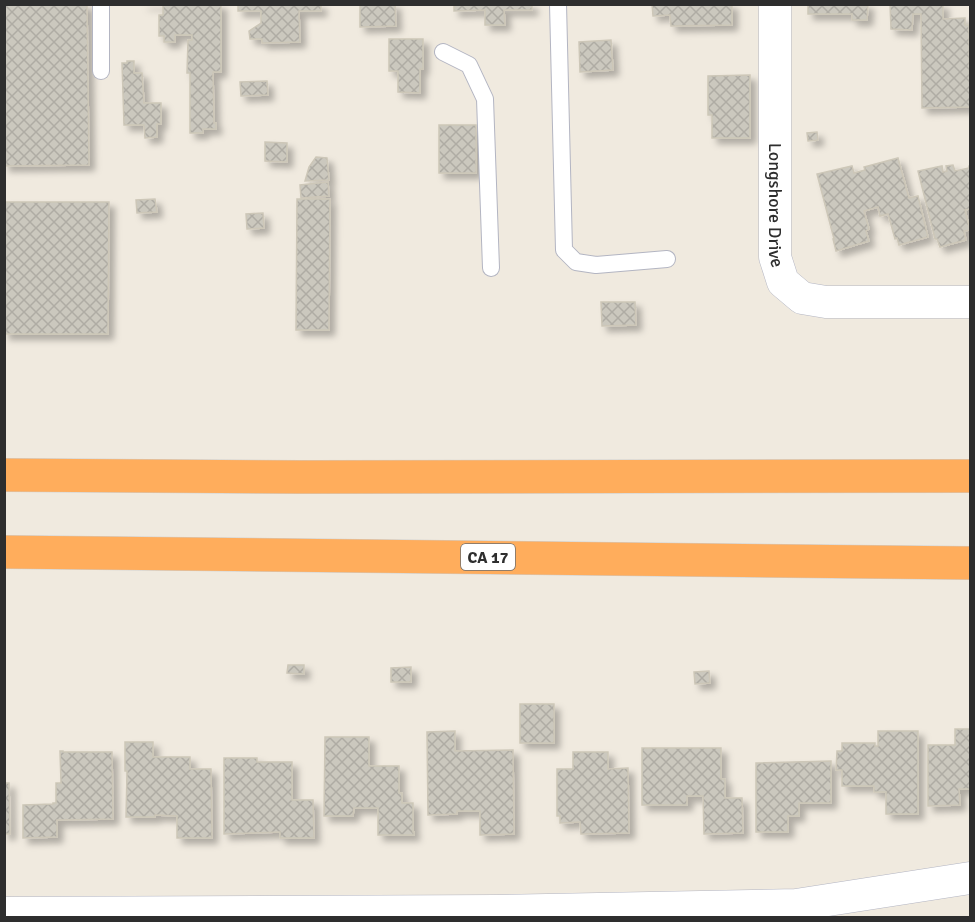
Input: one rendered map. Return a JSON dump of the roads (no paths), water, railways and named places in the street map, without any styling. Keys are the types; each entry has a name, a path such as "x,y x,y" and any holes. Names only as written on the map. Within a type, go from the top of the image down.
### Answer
{"highway":[{"path":"4,475 970,476"},
{"name":"CA 17","path":"4,552 970,563"}],"street":[{"name":"Longshore Drive","path":"775,4 775,257 783,282 802,298 826,302 970,302"},
{"path":"4,913 387,914 796,905 970,878"}],"lane":[{"path":"101,4 101,71"},
{"path":"558,4 564,250 576,262 596,265 667,259"},
{"path":"444,52 469,65 485,99 491,268"}]}
